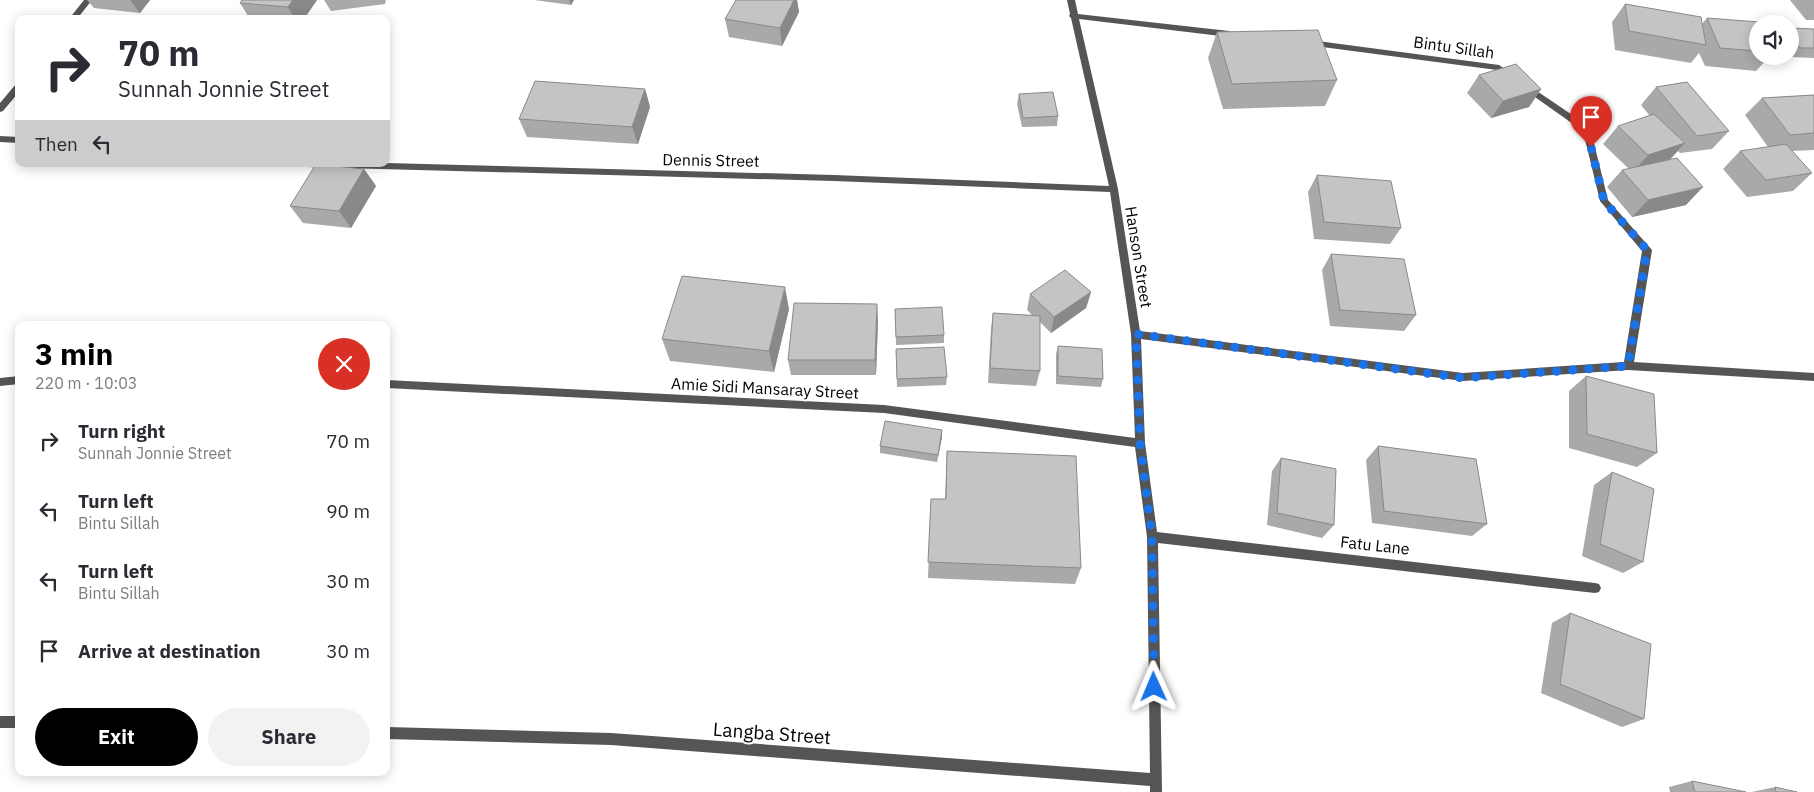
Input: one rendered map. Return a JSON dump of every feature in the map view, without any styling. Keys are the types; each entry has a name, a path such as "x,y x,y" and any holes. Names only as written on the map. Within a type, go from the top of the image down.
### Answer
{"street":[{"path":"76,15 88,0"},
{"name":"Hanson Street","path":"1071,0 1073,16 1114,189 1136,334 1140,443 1152,537 1155,786"},
{"path":"1073,16 1242,35"},
{"name":"Bintu Sillah","path":"1301,42 1499,68 1587,129 1604,201 1647,250 1628,366"},
{"path":"0,109 15,91"},
{"path":"0,139 15,140"},
{"name":"Dennis Street","path":"390,166 834,178 1114,189"},
{"path":"1136,334 1463,378 1628,366 1814,377"},
{"path":"0,382 15,380"},
{"name":"Amie Sidi Mansaray Street","path":"390,384 884,409 1140,443"},
{"name":"Fatu Lane","path":"1152,537 1595,588"},
{"path":"0,722 15,722"},
{"name":"Langba Street","path":"390,733 611,739 1155,786"}],"building":[{"path":"242,0 293,0 288,7 240,3"},
{"path":"736,0 794,0 780,28 725,19"},
{"path":"1625,4 1701,17 1706,45 1629,31"},
{"path":"1707,18 1749,21 1749,50 1720,48"},
{"path":"1799,28 1814,29 1814,48 1800,48"},
{"path":"1318,30 1337,80 1232,84 1217,32"},
{"path":"1516,64 1541,89 1503,101 1479,75"},
{"path":"535,81 645,89 632,127 519,119"},
{"path":"1687,82 1729,131 1697,136 1656,87"},
{"path":"1053,92 1058,116 1023,118 1019,94"},
{"path":"1814,95 1814,133 1790,135 1762,98"},
{"path":"1654,114 1685,143 1648,155 1618,126"},
{"path":"1786,144 1812,173 1766,180 1740,151"},
{"path":"1677,158 1703,187 1648,200 1622,170"},
{"path":"314,167 364,169 339,211 290,206"},
{"path":"1317,175 1391,181 1401,228 1324,222"},
{"path":"1331,254 1404,259 1416,315 1340,310"},
{"path":"1065,270 1091,292 1054,317 1030,294"},
{"path":"682,276 785,287 769,351 662,339"},
{"path":"794,303 877,304 875,360 788,360"},
{"path":"942,307 944,335 896,337 895,309"},
{"path":"993,313 1040,316 1040,371 990,368"},
{"path":"1058,346 1102,349 1103,379 1058,376"},
{"path":"944,347 947,377 897,379 896,349"},
{"path":"1586,376 1654,394 1657,453 1587,434"},
{"path":"885,421 942,430 938,455 880,446"},
{"path":"1378,446 1476,459 1487,524 1384,511"},
{"path":"947,451 1076,456 1081,568 928,562 931,499 946,499"},
{"path":"1281,458 1336,469 1334,525 1277,513"},
{"path":"1612,472 1654,489 1643,562 1600,544"},
{"path":"1570,613 1651,644 1644,719 1560,684"},
{"path":"1692,781 1746,792 1695,792"},
{"path":"1775,787 1797,792 1776,792"}],"route":[{"path":"1154,687 1152,537 1140,443 1136,334 1463,378 1628,366 1647,250 1604,201 1591,147"}]}
